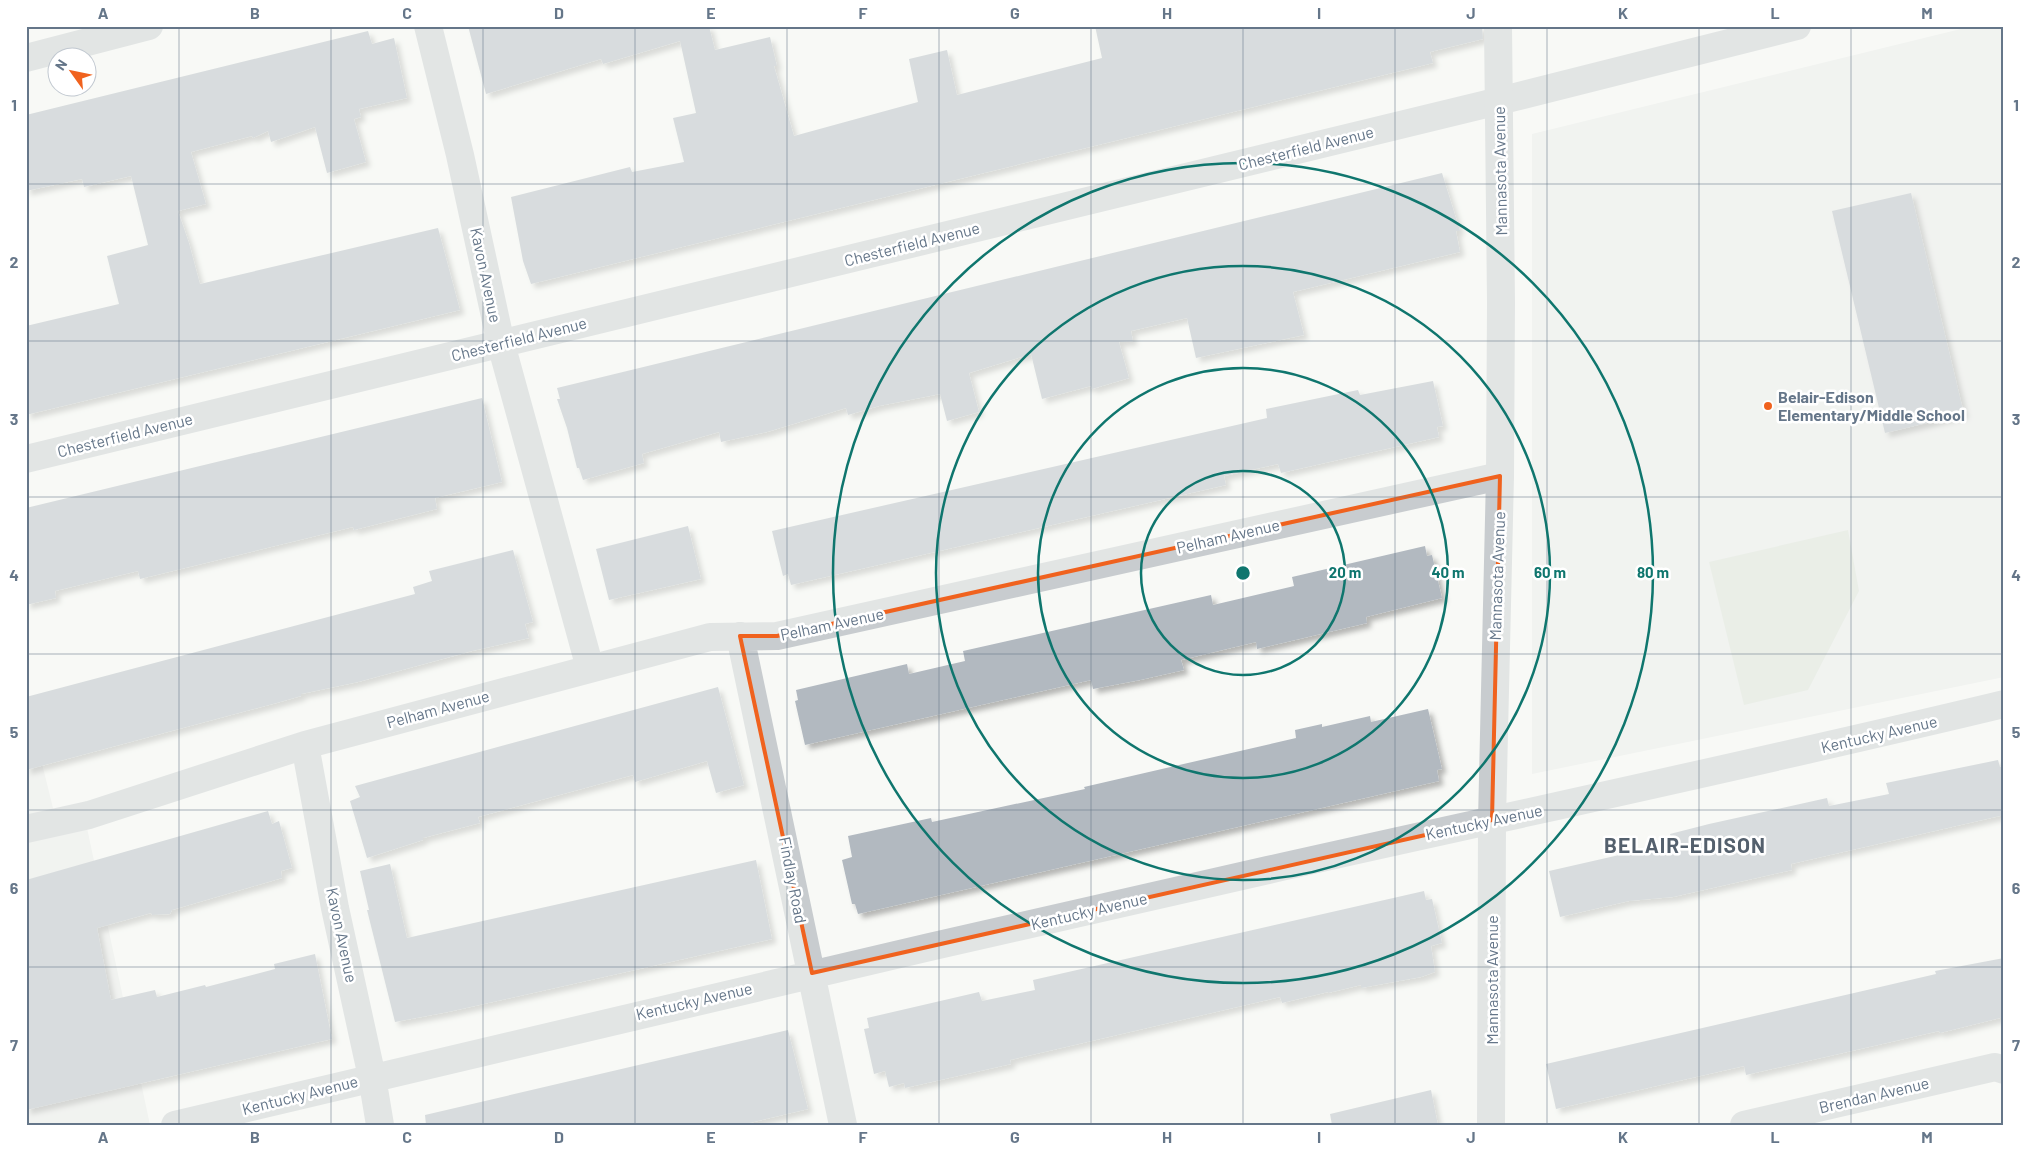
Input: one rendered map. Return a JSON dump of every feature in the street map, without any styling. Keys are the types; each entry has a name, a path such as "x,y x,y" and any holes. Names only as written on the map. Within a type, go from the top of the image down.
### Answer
{"street":[{"path":"26,58 149,26"},
{"name":"Kavon Avenue","path":"428,26 460,155 501,344 590,668"},
{"name":"Mannasota Avenue","path":"1491,1125 1492,820 1500,476 1498,26"},
{"name":"Chesterfield Avenue","path":"26,459 1499,102 1797,26"},
{"name":"Pelham Avenue","path":"26,829 89,815 305,745 710,637 778,636 1500,476"},
{"name":"Findlay Road","path":"740,636 843,1125"},
{"name":"Kentucky Avenue","path":"175,1125 812,973 1492,820 1778,758 2004,704"},
{"name":"Kavon Avenue","path":"305,745 335,908 372,1077 380,1125"},
{"name":"Brendan Avenue","path":"1744,1125 1995,1067 2004,1070"}],"highlighted area":[{"path":"1500,476 1492,820 812,973 740,636 777,636"}],"shaded area":[{"name":"Belair-Edison Elementary/Middle School","path":"1973,26 2004,26 2004,677 1532,774 1532,134"},
{"path":"1848,530 1859,591 1808,690 1744,705 1709,562"},
{"path":"26,699 55,816 83,809 150,1125 26,1125"}],"building":[{"path":"468,26 709,26 715,50 770,37 777,66 774,66 794,136 918,102 909,59 947,50 957,95 1102,58 1095,26 1482,26 1483,39 1430,52 1433,63 531,284 523,261 511,197 630,167 632,172 684,162 673,118 696,113 680,41 603,64 601,59 486,94"},
{"path":"368,31 372,44 394,38 407,98 359,109 361,117 354,119 366,162 327,173 315,127 271,142 268,131 253,138 252,136 191,152 206,204 178,211 200,284 438,228 460,310 26,415 26,326 119,304 107,256 148,245 131,176 84,187 82,179 26,191 26,115"},
{"path":"1442,173 1460,231 1456,231 1460,252 1293,292 1304,335 1196,358 1187,318 1131,331 1133,341 1119,342 1129,378 1092,389 1091,386 1042,399 1031,354 969,373 979,412 947,421 940,394 879,406 848,415 846,408 767,432 721,442 719,432 642,454 644,463 583,480 579,468 577,468 567,428 557,399 560,399 557,388"},
{"path":"1911,193 1964,414 1885,433 1832,211"},
{"path":"1433,381 1443,426 1437,427 1439,437 1281,473 1278,464 1224,476 1226,485 791,585 788,574 783,576 772,531 1267,418 1266,409 1358,390 1360,395"},
{"path":"482,398 502,482 435,498 437,509 354,530 353,527 140,579 138,571 55,591 56,598 26,605 26,508"},
{"path":"688,526 701,579 609,600 596,549"},
{"path":"1425,546 1427,556 1432,555 1442,598 1366,617 1367,623 1257,649 1256,642 1181,660 1184,670 1140,680 1093,689 1091,680 805,745 795,701 798,700 796,690 907,664 909,674 965,661 963,651 1211,595 1213,605 1294,586 1292,577"},
{"path":"513,550 533,622 525,624 529,638 472,651 358,682 301,694 301,696 280,702 26,770 26,697 415,594 413,587 432,581 429,571"},
{"path":"718,687 744,785 716,793 707,761 635,782 633,775 478,817 480,823 423,838 423,840 367,858 350,801 360,797 355,786"},
{"path":"1428,709 1442,769 1437,770 1439,781 858,914 855,904 852,904 842,860 852,857 848,836 931,818 932,822 1085,789 1084,787 1296,738 1295,730 1322,724 1322,727 1370,716 1371,722"},
{"path":"1998,760 2000,767 2004,766 2004,815 1791,864 1792,870 1673,897 1629,901 1560,917 1549,871 1672,843 1670,834 1709,824 1827,798 1829,806 1889,794 1886,783"},
{"path":"268,811 272,824 279,821 292,868 281,871 282,878 172,910 170,914 152,915 151,913 97,928 111,1000 155,990 157,997 205,985 206,987 275,969 274,964 315,954 332,1039 26,1110 26,880"},
{"path":"756,860 772,939 448,1012 395,1022 367,910 369,910 360,871 390,864 407,938"},
{"path":"1424,891 1426,900 1432,899 1442,943 1431,946 1435,972 1421,977 1361,988 1361,985 1282,1003 1280,997 1010,1060 1011,1064 905,1088 904,1083 889,1087 885,1071 874,1074 864,1029 869,1028 867,1018 979,992 982,1001 1035,990 1033,980"},
{"path":"2004,958 2004,1017 1940,1033 1939,1031 1746,1075 1744,1066 1556,1109 1546,1064 1936,974 1935,971"},
{"path":"788,1030 808,1109 741,1125 426,1125 425,1115"},
{"path":"1431,1090 1438,1125 1332,1125 1330,1114"}],"place":[{"name":"Belair-Edison Elementary/Middle School","path":"1768,406"}],"district":[{"name":"BELAIR-EDISON","path":"1685,846"}]}
